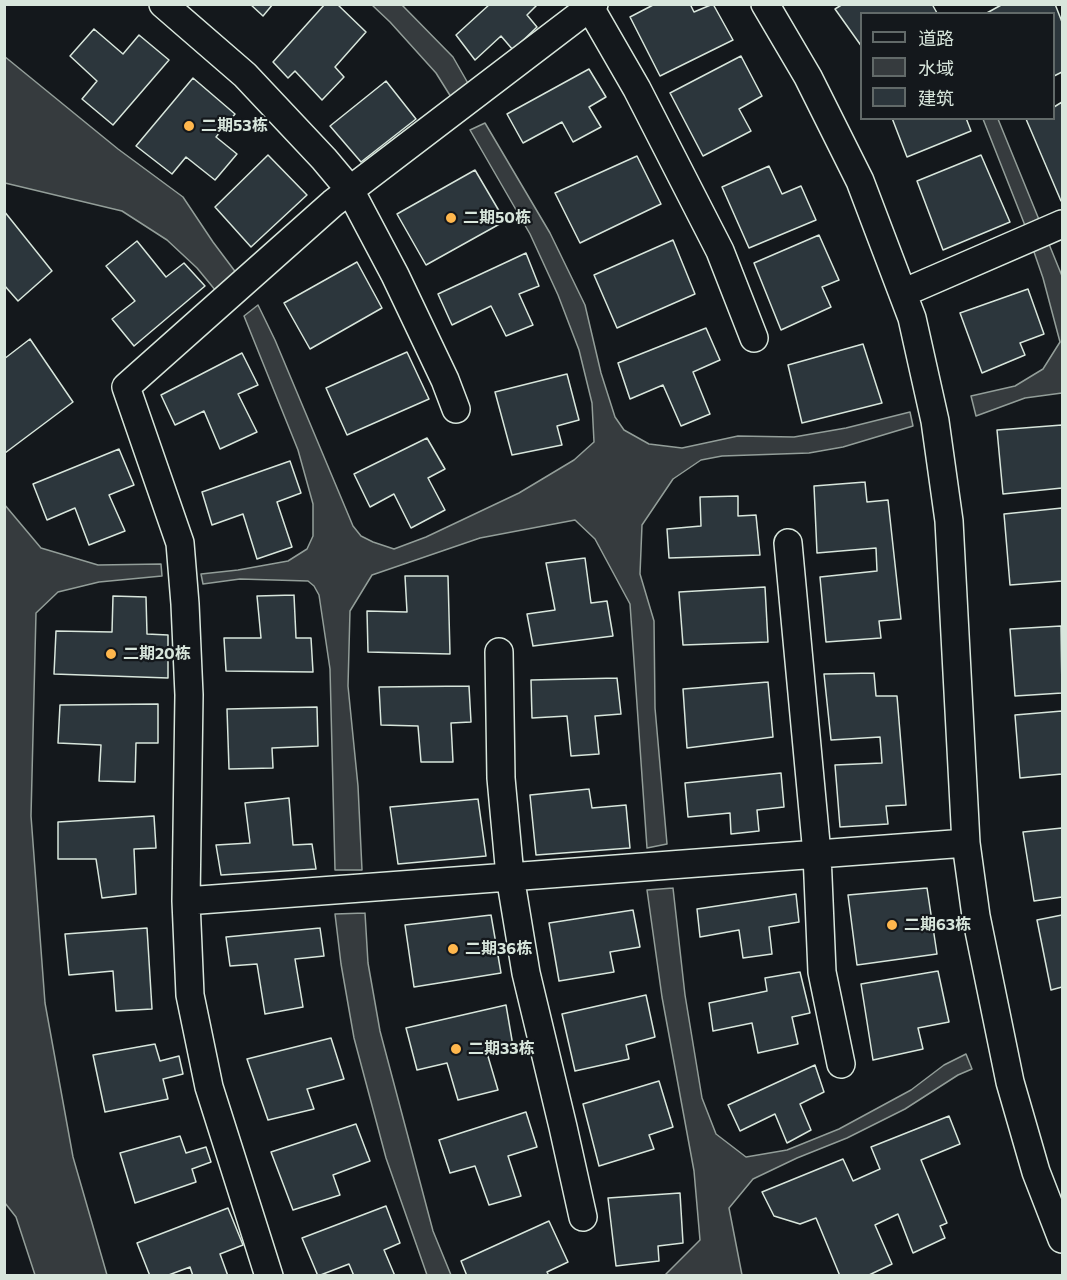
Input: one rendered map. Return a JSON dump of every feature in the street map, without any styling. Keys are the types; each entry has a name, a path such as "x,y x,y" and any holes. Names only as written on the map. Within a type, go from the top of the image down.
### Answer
{"street":[{"path":"163,4 245,75 350,190 400,286 445,380 456,409"},
{"path":"765,4 808,77 855,170 912,318 935,421 949,521 966,843 976,916 1010,1082 1036,1172 1062,1239"},
{"path":"269,1275 209,1087 190,995 186,901 189,695 180,543 126,387 350,190 591,5 720,251 754,338"},
{"path":"903,293 1046,231"},
{"path":"788,543 817,854 822,972 841,1064"},
{"path":"499,652 501,778 510,876 526,973 583,1217"},
{"path":"186,901 966,843"}],"water":[{"path":"372,5 402,5 453,57 469,85 451,97 436,73"},
{"path":"4,56 118,149 183,197 237,274 216,291 197,268 167,240 122,211 5,183"},
{"path":"983,120 998,120 1062,276 1062,393 1025,398 976,416 971,396 1015,386 1043,369 1060,342 1043,278"},
{"path":"485,123 550,233 585,305 601,373 615,417 624,430 649,444 682,448 738,436 794,437 846,428 910,412 913,426 843,447 809,453 722,456 701,460 673,479 642,525 640,574 654,621 655,708 667,844 647,848 630,604 595,539 575,520 480,538 372,575 350,611 348,686 358,786 362,870 335,870 330,669 319,595 308,581 240,579 203,584 201,574 288,561 307,549 313,536 313,504 298,450 244,316 258,305 353,526 361,536 373,542 394,549 426,537 519,493 574,460 594,442 592,403 579,350 558,295 530,234 470,130"},
{"path":"4,504 41,548 98,565 161,564 162,576 99,582 58,592 36,613 31,816 45,1003 73,1157 107,1275 35,1275 16,1217 5,1203"},
{"path":"673,888 685,995 702,1098 716,1134 746,1157 787,1150 839,1129 911,1090 944,1065 966,1054 972,1069 958,1075 905,1109 847,1138 753,1179 729,1208 742,1275 665,1275 700,1240 694,1171 662,997 647,890"},
{"path":"365,913 368,963 380,1031 433,1231 451,1275 427,1275 386,1158 354,1038 335,914"}],"building":[{"path":"250,4 273,4 263,16"},
{"path":"325,4 337,4 366,32 335,67 344,77 322,100 295,71 288,78 273,62"},
{"path":"490,4 538,4 527,15 537,27 513,50 501,36 475,60 456,35"},
{"path":"655,4 690,4 694,12 713,4 733,40 660,76 630,17"},
{"path":"843,4 932,4 936,12 860,12 860,44 835,9"},
{"path":"1003,4 1055,4 1062,22 1062,72 1055,76 1055,12 989,12"},
{"path":"94,29 123,54 139,35 169,60 113,125 82,99 97,81 70,56"},
{"path":"741,56 762,96 739,109 751,131 703,156 670,93"},
{"path":"589,69 606,97 589,107 601,127 573,142 562,122 523,143 507,114"},
{"name":"二期53栋","path":"193,78 235,114 216,137 237,154 215,180 186,157 172,174 136,146"},
{"path":"386,81 416,119 361,162 330,126"},
{"path":"1062,102 1062,201 1026,120 1055,120 1055,106"},
{"path":"893,120 967,120 971,131 907,157"},
{"path":"268,155 307,195 251,247 215,207"},
{"path":"981,155 1010,222 943,250 917,181"},
{"path":"637,156 661,204 580,243 555,193"},
{"path":"769,166 782,194 801,186 816,220 749,248 722,187"},
{"name":"二期50栋","path":"475,170 505,221 426,265 397,214"},
{"path":"4,211 52,271 18,301 4,285"},
{"path":"819,235 839,280 822,287 831,307 781,330 754,263"},
{"path":"673,240 695,294 617,328 594,275"},
{"path":"137,241 166,277 184,263 205,286 134,346 112,319 135,301 106,266"},
{"path":"526,253 539,286 519,294 533,325 506,336 491,306 452,325 438,294"},
{"path":"357,262 382,308 310,349 284,303"},
{"path":"1028,289 1044,334 1020,343 1025,355 982,373 960,313"},
{"path":"706,328 720,360 693,372 710,414 681,426 663,385 630,399 618,363"},
{"path":"30,339 73,402 5,453 4,359"},
{"path":"863,344 882,403 802,423 788,365"},
{"path":"407,352 429,399 347,435 326,388"},
{"path":"242,353 258,385 238,394 257,432 220,449 204,411 175,425 161,395"},
{"path":"567,374 579,420 557,426 562,445 512,455 495,392"},
{"path":"1062,425 1062,488 1003,494 997,430"},
{"path":"427,438 445,469 428,478 445,510 411,528 394,494 370,507 354,474"},
{"path":"119,449 134,485 109,495 125,531 89,545 75,508 47,520 33,484"},
{"path":"290,461 301,493 277,502 292,547 257,559 243,514 212,525 202,492"},
{"path":"865,482 867,502 888,500 901,619 879,621 881,638 826,642 820,577 877,571 876,548 817,553 814,486"},
{"path":"738,496 738,516 756,515 760,555 669,558 667,529 701,526 700,497"},
{"path":"1062,508 1062,581 1010,585 1004,514"},
{"path":"585,558 591,603 607,601 613,636 533,646 527,614 555,610 546,563"},
{"path":"405,576 448,576 450,654 368,652 367,611 407,612"},
{"path":"765,587 768,642 683,645 679,592"},
{"path":"294,595 296,638 311,638 313,672 226,671 224,638 261,638 257,596"},
{"name":"二期20栋","path":"113,596 146,597 147,634 168,635 168,678 54,674 56,631 112,632"},
{"path":"1061,626 1062,693 1015,696 1010,629"},
{"path":"874,673 876,696 897,696 906,805 886,806 888,824 840,827 835,765 882,763 880,737 831,740 824,674"},
{"path":"617,678 621,714 595,716 599,754 571,756 567,716 532,718 531,680"},
{"path":"768,682 773,737 687,748 683,689"},
{"path":"469,686 471,722 451,723 453,762 421,762 418,726 381,725 379,687"},
{"path":"158,704 158,743 136,743 135,782 99,781 101,745 58,743 60,705"},
{"path":"317,707 318,746 272,748 273,768 229,769 227,709"},
{"path":"1062,711 1062,774 1020,778 1015,715"},
{"path":"781,773 784,807 757,810 759,831 731,834 730,813 688,817 685,783"},
{"path":"589,789 592,808 626,805 630,848 536,855 530,795"},
{"path":"289,798 293,845 312,844 316,869 221,875 216,845 250,843 245,803"},
{"path":"478,799 486,856 398,864 390,807"},
{"path":"154,816 156,848 134,849 136,894 102,898 96,859 58,859 58,822"},
{"path":"1062,828 1062,897 1034,901 1023,832"},
{"name":"二期63栋","path":"927,888 937,954 857,965 848,895"},
{"path":"796,894 799,922 769,927 772,954 743,958 739,930 700,937 697,909"},
{"path":"633,910 640,947 610,952 614,972 559,981 549,923"},
{"name":"二期36栋","path":"491,915 501,973 414,987 405,925"},
{"path":"1062,915 1062,987 1051,990 1037,920"},
{"path":"147,928 152,1009 116,1011 113,971 69,975 65,934"},
{"path":"320,928 324,956 295,959 303,1007 265,1014 257,964 230,966 226,937"},
{"path":"938,971 949,1022 918,1028 923,1049 873,1060 861,984"},
{"path":"800,972 810,1013 792,1017 798,1044 758,1053 752,1023 713,1031 709,1003 767,991 765,978"},
{"path":"646,995 655,1037 626,1045 629,1059 575,1071 562,1014"},
{"name":"二期33栋","path":"506,1005 513,1046 487,1053 498,1090 458,1100 447,1063 417,1070 406,1028"},
{"path":"331,1038 344,1079 307,1089 314,1109 268,1120 247,1059"},
{"path":"155,1044 160,1061 179,1056 183,1074 163,1079 168,1099 105,1112 93,1055"},
{"path":"815,1065 824,1092 800,1104 811,1130 787,1143 775,1114 740,1131 728,1105"},
{"path":"659,1081 673,1127 649,1135 654,1149 599,1166 583,1104"},
{"path":"526,1112 537,1147 508,1156 521,1196 489,1205 475,1166 450,1173 439,1140"},
{"path":"949,1116 960,1144 921,1160 947,1223 940,1226 945,1238 913,1253 898,1214 875,1225 892,1264 867,1276 840,1276 816,1218 800,1224 774,1216 762,1192 843,1159 853,1181 880,1169 871,1147"},
{"path":"356,1124 370,1161 333,1175 340,1195 293,1210 271,1152"},
{"path":"180,1136 186,1153 206,1147 211,1162 192,1169 196,1182 135,1203 120,1153"},
{"path":"680,1193 683,1243 658,1246 659,1261 616,1266 608,1198"},
{"path":"386,1206 400,1243 384,1250 395,1276 354,1276 349,1264 318,1276 302,1238"},
{"path":"228,1208 243,1245 220,1254 228,1276 193,1276 190,1267 166,1276 150,1276 137,1243"},
{"path":"549,1221 568,1262 547,1272 549,1276 467,1276 461,1261"}],"place":[{"name":"二期53栋","path":"189,126"},
{"name":"二期50栋","path":"451,218"},
{"name":"二期20栋","path":"111,654"},
{"name":"二期63栋","path":"892,925"},
{"name":"二期36栋","path":"453,949"},
{"name":"二期33栋","path":"456,1049"}]}
